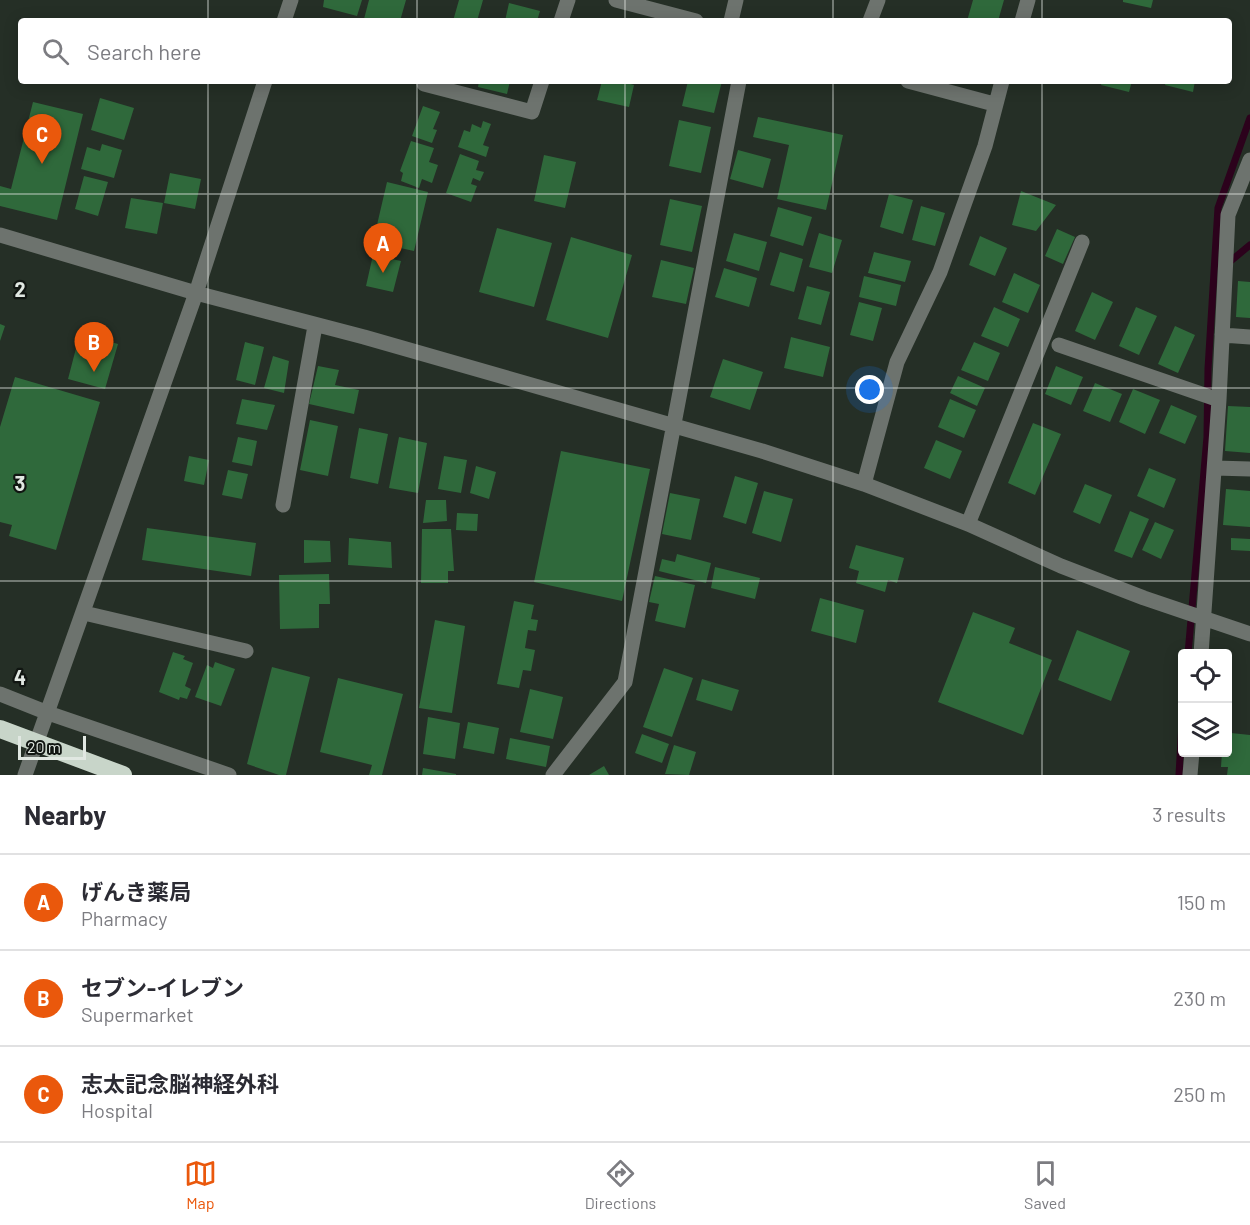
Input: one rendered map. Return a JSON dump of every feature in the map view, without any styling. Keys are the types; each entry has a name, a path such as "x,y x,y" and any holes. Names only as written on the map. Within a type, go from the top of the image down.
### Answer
{"highway":[{"path":"0,729 123,775"}],"street":[{"path":"285,18 291,0"},
{"path":"562,18 568,0"},
{"path":"616,0 685,18"},
{"path":"732,18 736,0"},
{"path":"871,18 878,0"},
{"path":"1023,18 1028,0"},
{"path":"25,775 196,293 263,84"},
{"path":"424,84 532,112 541,84"},
{"path":"553,775 625,682 738,84"},
{"path":"919,84 994,104"},
{"path":"864,484 897,362 940,272 985,146 1001,84"},
{"path":"1202,649 1215,468 1228,215 1250,160"},
{"path":"0,235 196,293 364,337 762,451 864,484 968,524 1061,566 1250,634"},
{"path":"968,524 1082,242"},
{"path":"283,505 315,326"},
{"path":"1222,335 1250,337"},
{"path":"1059,345 1219,400"},
{"path":"1215,468 1250,469"},
{"path":"84,613 246,651"},
{"path":"0,694 48,713 229,775"},
{"path":"1190,775 1192,757"}],"building":[{"path":"324,0 362,0 357,16 323,7"},
{"path":"369,0 406,0 401,18 364,18"},
{"path":"459,0 483,0 478,18 454,18"},
{"path":"973,0 1004,0 999,18 968,18"},
{"path":"1123,0 1153,0 1151,8 1123,2"},
{"path":"509,3 540,11 538,18 506,18"},
{"path":"478,84 509,84 507,94 478,87"},
{"path":"601,84 634,85 629,107 597,100"},
{"path":"687,84 721,84 714,113 682,106"},
{"path":"1101,84 1131,84 1129,92"},
{"path":"1165,84 1194,84 1193,92"},
{"path":"100,98 134,108 124,140 91,130"},
{"path":"33,102 83,114 57,220 0,206 0,186 11,189"},
{"path":"423,106 440,112 433,129 437,130 432,143 412,136"},
{"path":"758,117 843,135 826,210 777,199 789,145 753,137"},
{"path":"679,120 711,127 701,173 669,166"},
{"path":"483,121 491,124 483,145 489,147 486,157 458,147 464,130 470,132 472,124 481,128"},
{"path":"411,141 434,148 429,162 438,165 432,183 422,179 419,188 401,181 403,173 400,171"},
{"path":"102,144 122,150 114,178 81,169 87,147 100,151"},
{"path":"738,150 771,159 763,188 730,179"},
{"path":"460,154 479,161 476,170 484,172 480,181 473,178 471,184 477,186 471,202 446,193"},
{"path":"544,155 576,162 565,208 534,201"},
{"path":"170,173 201,179 195,209 164,203"},
{"path":"84,176 108,182 98,216 75,209"},
{"path":"387,182 428,192 414,251 373,242"},
{"path":"1021,191 1056,205 1036,231 1012,225"},
{"path":"889,194 913,200 903,234 880,227"},
{"path":"131,198 163,203 157,234 125,228"},
{"path":"670,199 702,206 692,252 660,245"},
{"path":"921,206 945,213 935,246 912,240"},
{"path":"778,207 812,217 803,246 770,236"},
{"path":"497,228 552,243 534,307 479,292"},
{"path":"1057,229 1075,237 1063,264 1045,256"},
{"path":"734,233 767,242 759,271 726,261"},
{"path":"819,233 842,240 832,273 809,267"},
{"path":"980,236 1007,248 995,276 969,265"},
{"path":"571,237 632,255 608,338 546,320"},
{"path":"780,252 803,259 794,292 770,285"},
{"path":"874,252 911,261 905,282 868,273"},
{"path":"373,255 401,261 393,292 366,286"},
{"path":"661,260 694,268 686,304 652,297"},
{"path":"724,268 757,278 749,307 715,297"},
{"path":"1014,273 1040,285 1028,313 1002,302"},
{"path":"864,276 901,285 896,306 859,297"},
{"path":"1238,281 1250,282 1250,318 1236,317"},
{"path":"807,286 830,292 821,325 798,319"},
{"path":"1092,292 1113,302 1095,340 1075,331"},
{"path":"859,302 882,308 873,341 850,335"},
{"path":"994,307 1020,319 1008,347 981,336"},
{"path":"1136,307 1157,316 1139,355 1119,346"},
{"path":"0,324 5,326 0,341"},
{"path":"1175,326 1195,335 1178,373 1158,364"},
{"path":"80,333 118,344 105,389 68,379"},
{"path":"791,337 830,347 823,377 784,368"},
{"path":"245,342 264,347 255,385 236,380"},
{"path":"974,342 1000,353 988,381 961,370"},
{"path":"273,356 289,361 284,393 264,388"},
{"path":"723,359 763,372 750,410 710,397"},
{"path":"318,366 339,370 335,385 359,390 354,414 309,404"},
{"path":"1056,366 1083,377 1071,405 1045,394"},
{"path":"958,376 985,388 977,406 950,393"},
{"path":"15,377 100,402 56,550 9,536 12,525 0,522 0,427"},
{"path":"1095,383 1122,394 1110,422 1083,411"},
{"path":"1133,389 1160,400 1145,434 1119,422"},
{"path":"242,399 275,405 267,430 236,424"},
{"path":"950,399 976,410 964,438 938,427"},
{"path":"1171,405 1197,416 1185,444 1159,433"},
{"path":"1228,406 1250,407 1250,453 1225,451"},
{"path":"310,420 338,426 328,476 300,470"},
{"path":"1033,423 1061,434 1035,495 1008,483"},
{"path":"359,428 388,434 378,484 350,478"},
{"path":"238,437 257,441 252,466 232,462"},
{"path":"399,437 427,443 418,493 389,488"},
{"path":"936,440 962,451 950,479 924,468"},
{"path":"561,451 650,469 622,601 534,582"},
{"path":"189,456 209,460 204,485 184,481"},
{"path":"444,456 467,460 461,493 438,489"},
{"path":"476,466 496,472 489,499 470,493"},
{"path":"1149,468 1176,479 1164,508 1137,496"},
{"path":"228,470 248,474 242,499 222,495"},
{"path":"735,476 758,483 746,524 723,517"},
{"path":"1085,484 1112,495 1100,524 1073,512"},
{"path":"1226,489 1250,491 1250,527 1223,525"},
{"path":"764,491 793,499 781,542 752,533"},
{"path":"670,493 700,499 691,540 662,534"},
{"path":"426,500 446,500 447,521 423,523"},
{"path":"1130,511 1149,519 1132,558 1114,551"},
{"path":"457,513 478,514 477,531 456,530"},
{"path":"1155,522 1174,530 1161,559 1142,550"},
{"path":"147,528 256,543 251,576 142,560"},
{"path":"422,529 451,529 454,571 448,571 448,583 421,583"},
{"path":"349,538 391,542 392,568 348,565"},
{"path":"1231,538 1250,539 1250,551 1231,550"},
{"path":"304,540 330,541 331,562 304,563"},
{"path":"856,545 904,558 897,583 888,580 885,592 856,583 859,571 849,568"},
{"path":"677,554 711,563 706,583 659,571 662,559 675,562"},
{"path":"715,567 760,578 755,599 711,588"},
{"path":"329,574 330,604 319,604 319,628 280,629 279,575"},
{"path":"655,576 695,585 685,628 655,621 659,604 649,602"},
{"path":"820,598 864,610 856,643 811,631"},
{"path":"514,601 534,605 531,619 538,620 536,631 528,630 525,648 535,650 531,671 523,670 519,688 497,684"},
{"path":"973,612 1015,628 1009,643 1052,660 1023,735 938,702"},
{"path":"435,620 465,626 452,713 419,708"},
{"path":"1077,630 1130,651 1111,701 1058,680"},
{"path":"173,652 185,656 183,659 193,663 185,686 191,689 187,699 180,697 179,700 159,692"},
{"path":"215,662 235,669 221,706 195,697 207,665 213,668"},
{"path":"272,667 310,677 286,775 279,775 247,764"},
{"path":"664,668 693,678 672,737 643,727"},
{"path":"338,678 403,694 382,775 369,775 372,765 320,752"},
{"path":"702,679 739,690 732,711 696,700"},
{"path":"530,689 563,697 553,739 520,732"},
{"path":"428,717 460,723 455,759 423,754"},
{"path":"468,722 499,728 494,754 463,748"},
{"path":"1232,733 1250,735 1250,775 1227,775 1228,767 1221,767 1222,757 1232,757"},
{"path":"642,734 669,744 662,763 635,753"},
{"path":"510,738 550,746 546,767 506,759"},
{"path":"674,745 696,752 689,775 665,774"},
{"path":"604,766 609,775 589,775"},
{"path":"423,768 456,774 456,775 422,775"}],"waterway":[{"path":"1188,649 1207,437 1208,369 1218,208 1250,118"},
{"path":"1227,264 1250,245"},
{"path":"1179,775 1180,757"}],"place":[{"name":"志太記念脳神経外科","path":"42,164"},
{"name":"げんき薬局","path":"383,273"},
{"name":"セブン-イレブン","path":"94,372"}]}
